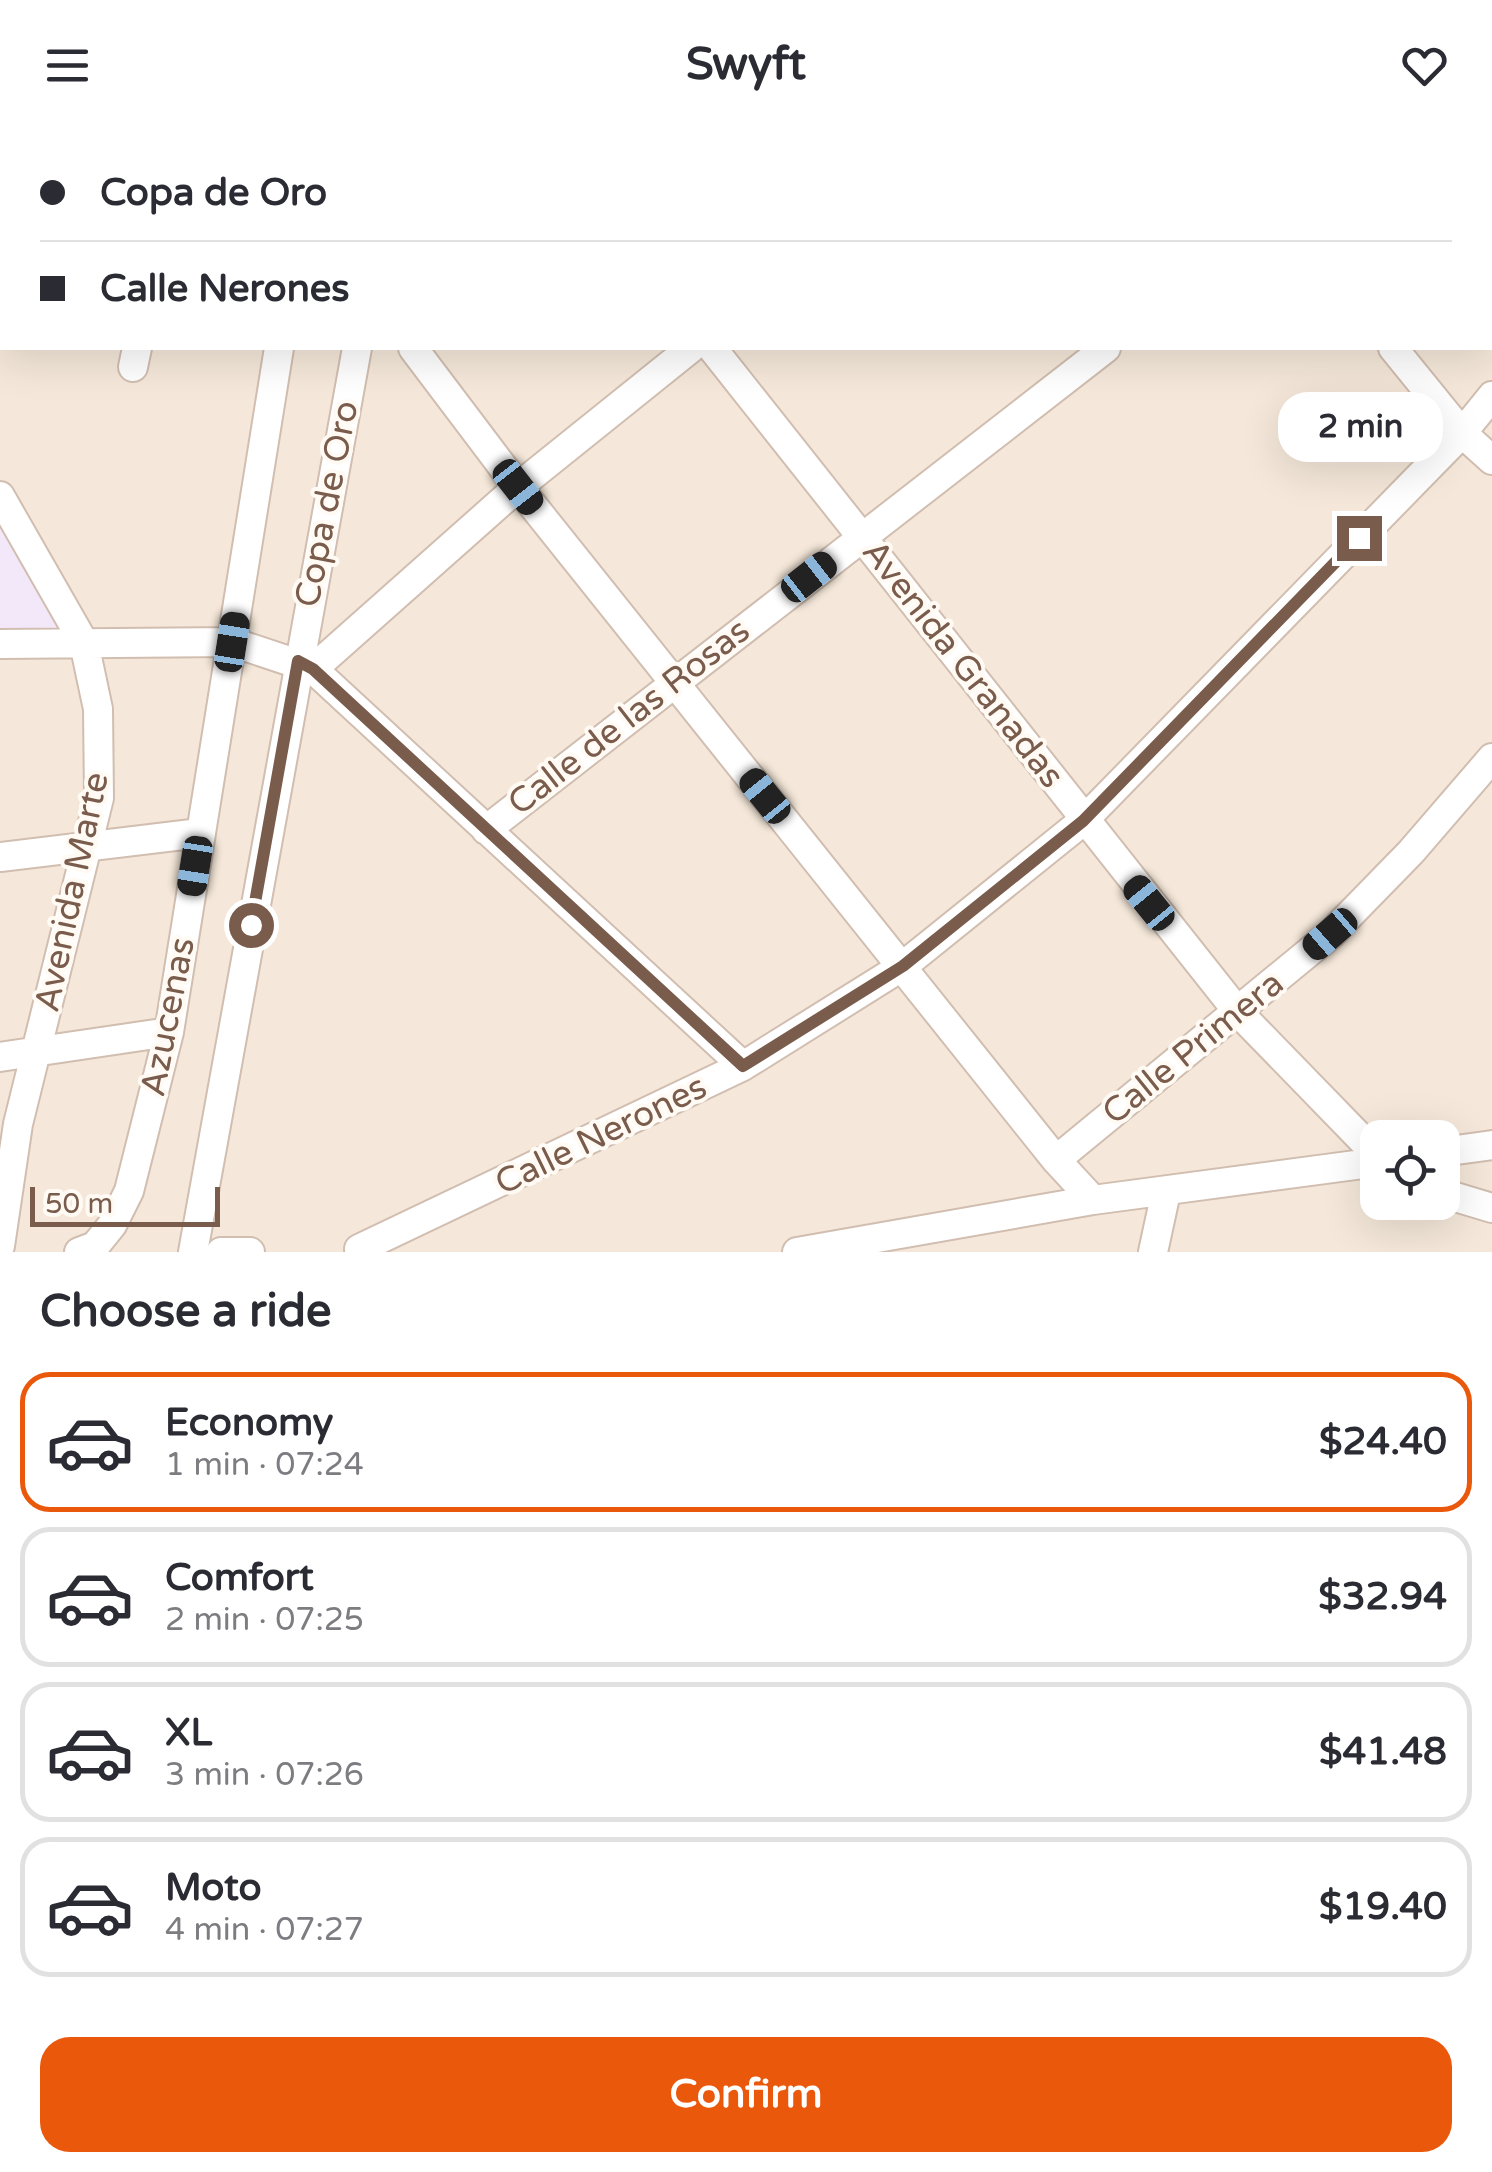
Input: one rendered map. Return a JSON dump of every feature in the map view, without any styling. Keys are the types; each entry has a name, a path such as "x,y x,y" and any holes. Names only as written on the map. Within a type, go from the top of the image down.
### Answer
{"street":[{"name":"Azucenas","path":"94,1250 129,1191 168,1032 279,350"},
{"name":"Copa de Oro","path":"193,1252 306,665 357,350"},
{"path":"415,350 672,682 1056,1160 1093,1200"},
{"path":"306,665 689,350"},
{"name":"Avenida Granadas","path":"714,350 1238,1012 1360,1140"},
{"name":"Calle de las Rosas","path":"486,830 1103,350"},
{"path":"1395,350 1462,433 1492,460"},
{"name":"Calle Nerones","path":"356,1251 743,1066 903,966 1083,821 1462,433 1492,396"},
{"name":"Avenida Marte","path":"0,496 84,644 102,752 100,798 18,1124 0,1246"},
{"path":"0,644 232,642 306,665 743,1066"},
{"name":"Calle Primera","path":"1056,1160 1344,920 1411,852 1492,758"},
{"path":"0,857 200,834"},
{"path":"0,1056 168,1032"},
{"path":"1460,1149 1492,1145"},
{"path":"797,1252 1093,1200 1360,1162"},
{"path":"1152,1252 1166,1192"},
{"path":"1460,1198 1492,1208"},
{"path":"221,1252 250,1252"}],"shaded area":[{"path":"0,350 1492,350 1492,1252 0,1252"},
{"path":"0,520 69,642 0,635"}],"route":[{"path":"251,925 298,661 313,669 743,1066 903,966 1083,821 1359,538"}]}
